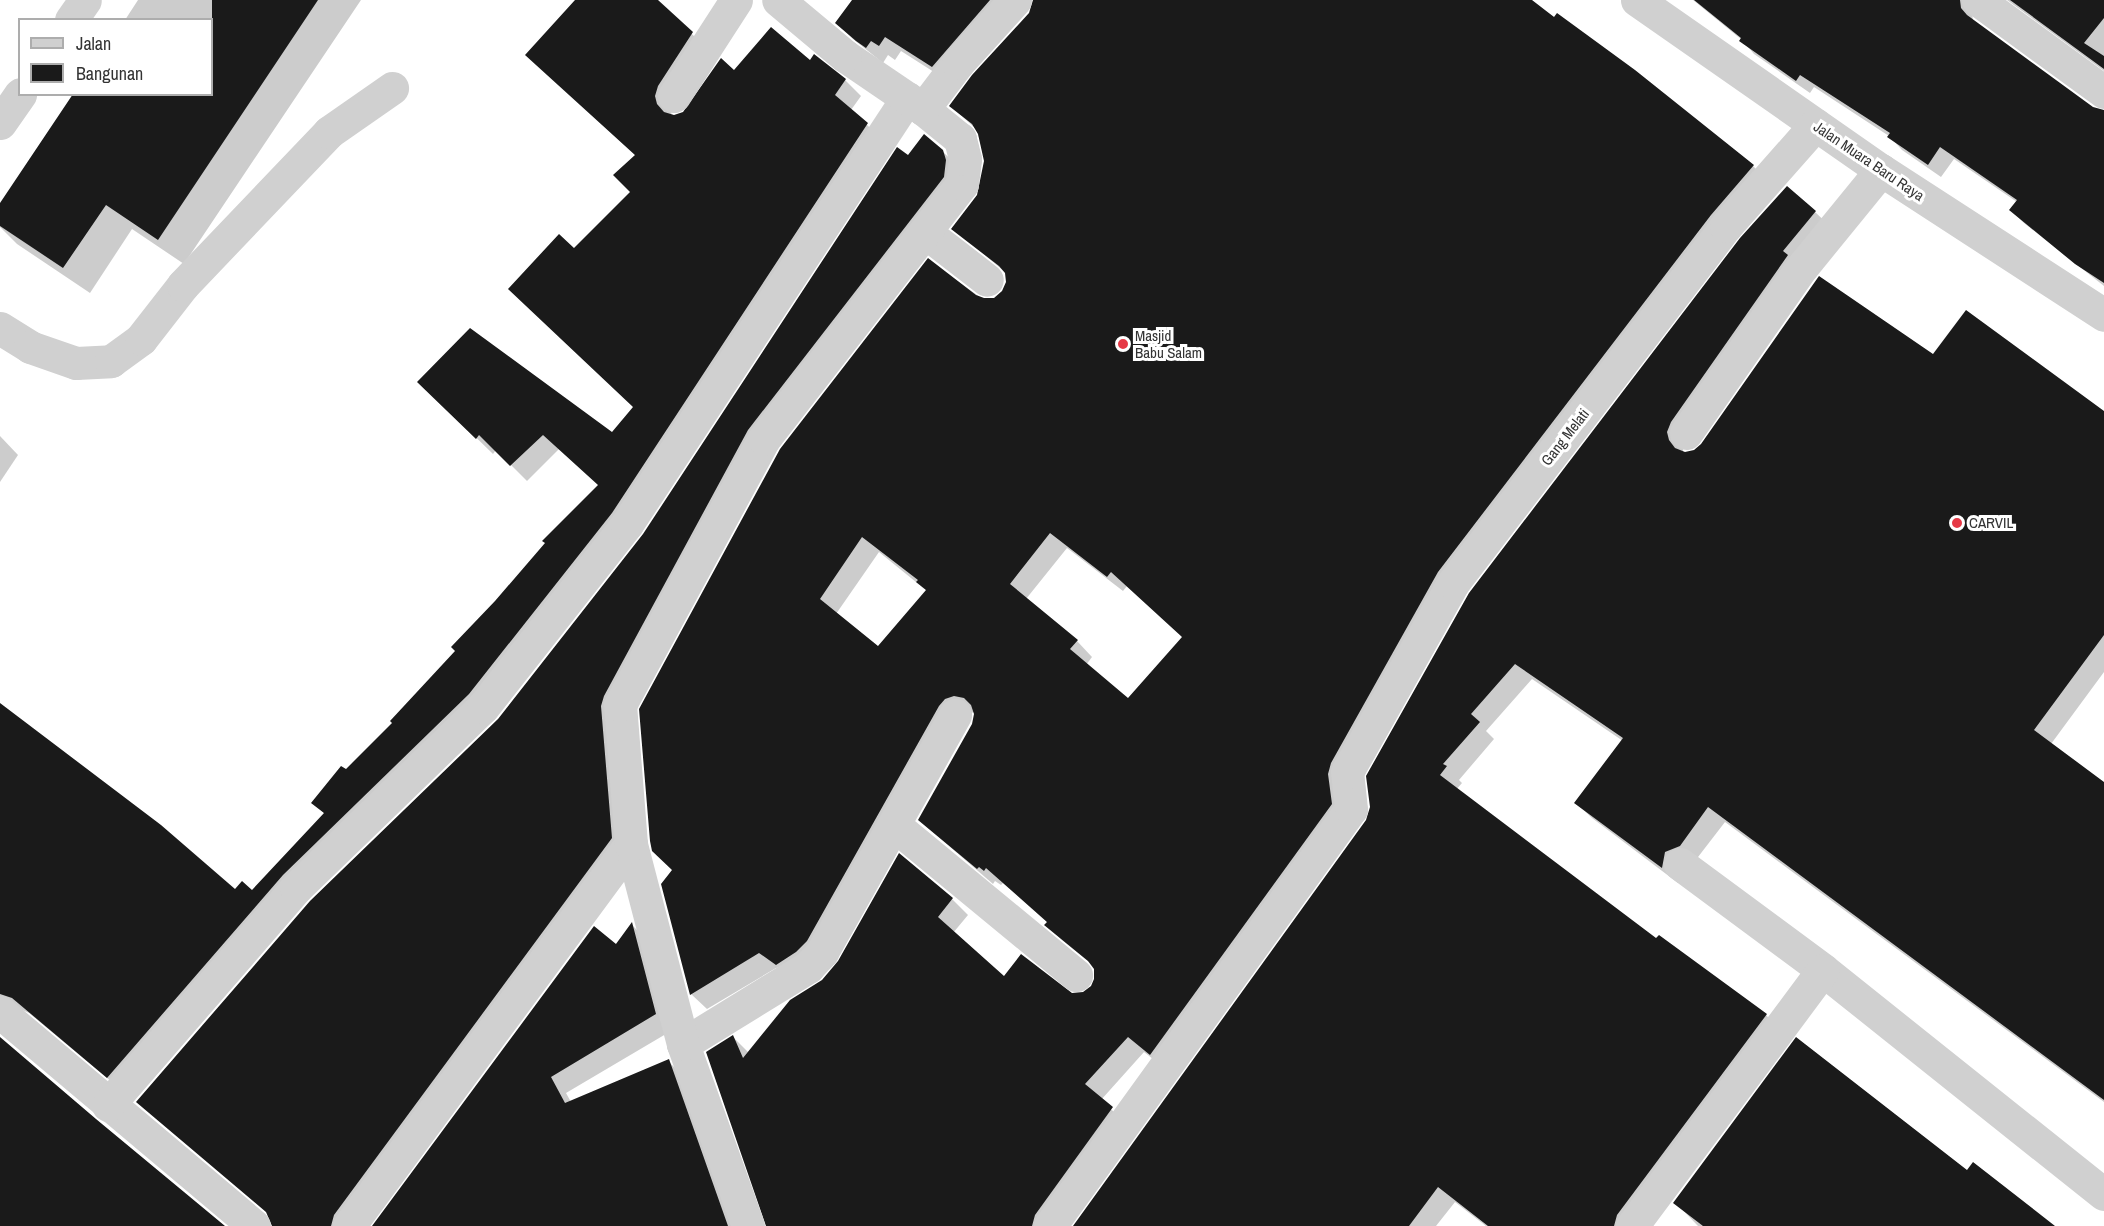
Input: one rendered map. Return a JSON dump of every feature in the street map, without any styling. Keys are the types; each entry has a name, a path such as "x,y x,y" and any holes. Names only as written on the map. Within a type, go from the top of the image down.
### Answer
{"street":[{"path":"72,18 85,0"},
{"path":"674,96 736,0"},
{"path":"748,1226 683,1044 632,844 620,705 765,439 962,184 965,159 960,139 915,104 845,56 778,0"},
{"path":"108,1105 296,888 483,707 627,524 915,104 958,63 1015,0"},
{"name":"Jalan Muara Baru Raya","path":"1637,0 1881,170 2104,315"},
{"path":"1977,0 2104,92"},
{"path":"0,328 30,347 76,363 111,361 141,339 183,285 329,132 392,88"},
{"path":"0,123 19,96"},
{"name":"Gang Melati","path":"1050,1226 1351,809 1347,772 1453,583 1726,226 1815,125"},
{"path":"1686,433 1802,267 1881,170"},
{"path":"925,232 987,280"},
{"path":"683,1044 808,967 822,952 955,715"},
{"path":"894,825 1076,975"},
{"path":"349,1226 632,844"},
{"path":"1680,864 1823,970 2104,1194"},
{"path":"1632,1226 1823,970"},
{"path":"0,1012 254,1226"}],"building":[{"path":"212,0 318,0 158,240 106,205 63,268 0,226 0,203 72,96 213,96"},
{"path":"575,0 658,0 693,32 658,86 655,96 657,104 664,112 674,115 683,112 721,58 734,70 771,27 810,60 814,54 846,79 835,95 868,123 612,513 469,694 283,875 107,1078 12,998 0,994 0,703 161,825 235,889 242,881 252,890 324,813 311,803 341,766 346,769 392,723 390,721 455,651 451,647 545,543 542,541 598,485 543,435 510,466 479,435 476,439 417,382 470,328 612,432 633,407 508,289 559,234 574,248 630,192 613,175 635,155 525,55"},
{"path":"852,0 990,0 932,67 885,37 879,46 871,41 866,48 856,41 835,23"},
{"path":"1033,0 1532,0 1554,17 1557,13 1635,70 1754,165 1711,215 1438,572 1331,763 1328,774 1332,804 1150,1055 1128,1037 1085,1084 1113,1107 1035,1215 1032,1226 766,1226 706,1052 733,1035 743,1058 790,1000 822,980 838,961 899,853 953,898 938,917 1004,976 1021,954 1072,993 1083,992 1091,986 1094,979 1094,969 1088,961 1044,925 1047,922 986,868 984,871 979,867 977,869 918,820 972,724 974,714 971,705 964,698 954,696 945,699 939,706 807,941 796,952 776,965 759,953 690,995 661,884 672,870 652,851 650,841 639,709 780,449 928,258 976,295 994,298 1002,291 1006,282 1005,273 951,229 977,195 984,161 978,134 972,124 949,106 972,75 1029,13","holes":["1050,533 1107,577 1111,572 1182,637 1128,698 1070,649 1078,640 1010,584","862,537 918,580 916,582 926,590 878,646 820,599"]},
{"path":"1694,0 1960,0 1961,8 1967,15 2093,107 2104,110 2104,283 2075,264 2009,210 2017,200 1940,147 1928,165 1887,137 1890,133 1800,75 1796,81 1739,41 1741,38"},
{"path":"2010,0 2104,0 2104,18 2084,43 2104,56 2104,69"},
{"path":"924,134 943,150 946,160 944,177 748,430 604,696 601,706 612,838 334,1215 331,1226 272,1226 266,1212 136,1102 310,901 498,719 643,534 897,147 908,155"},
{"path":"1787,186 1816,211 1783,251 1788,255 1671,422 1667,432 1675,448 1685,452 1694,450 1701,444 1819,276 1933,354 1966,310 2104,411 2104,635 2034,730 2104,782 2104,1100 1708,807 1680,846 1665,852 1662,868 1574,803 1623,738 1515,664 1471,714 1480,722 1443,764 1447,766 1440,775 1656,938 1659,935 1767,1014 1617,1215 1614,1226 1488,1226 1438,1187 1409,1226 1073,1226 1366,820 1370,807 1366,776 1469,593 1740,238"},
{"path":"632,922 656,1014 551,1077 565,1103 669,1059 728,1226 372,1226 594,926 616,944"},
{"path":"0,1037 96,1119 225,1226 0,1226"},
{"path":"1796,1037 1967,1170 1973,1162 2055,1226 1703,1226 1673,1203"}],"place":[{"name":"Masjid Babu Salam","path":"1123,344"},
{"name":"CARVIL","path":"1957,523"}]}
